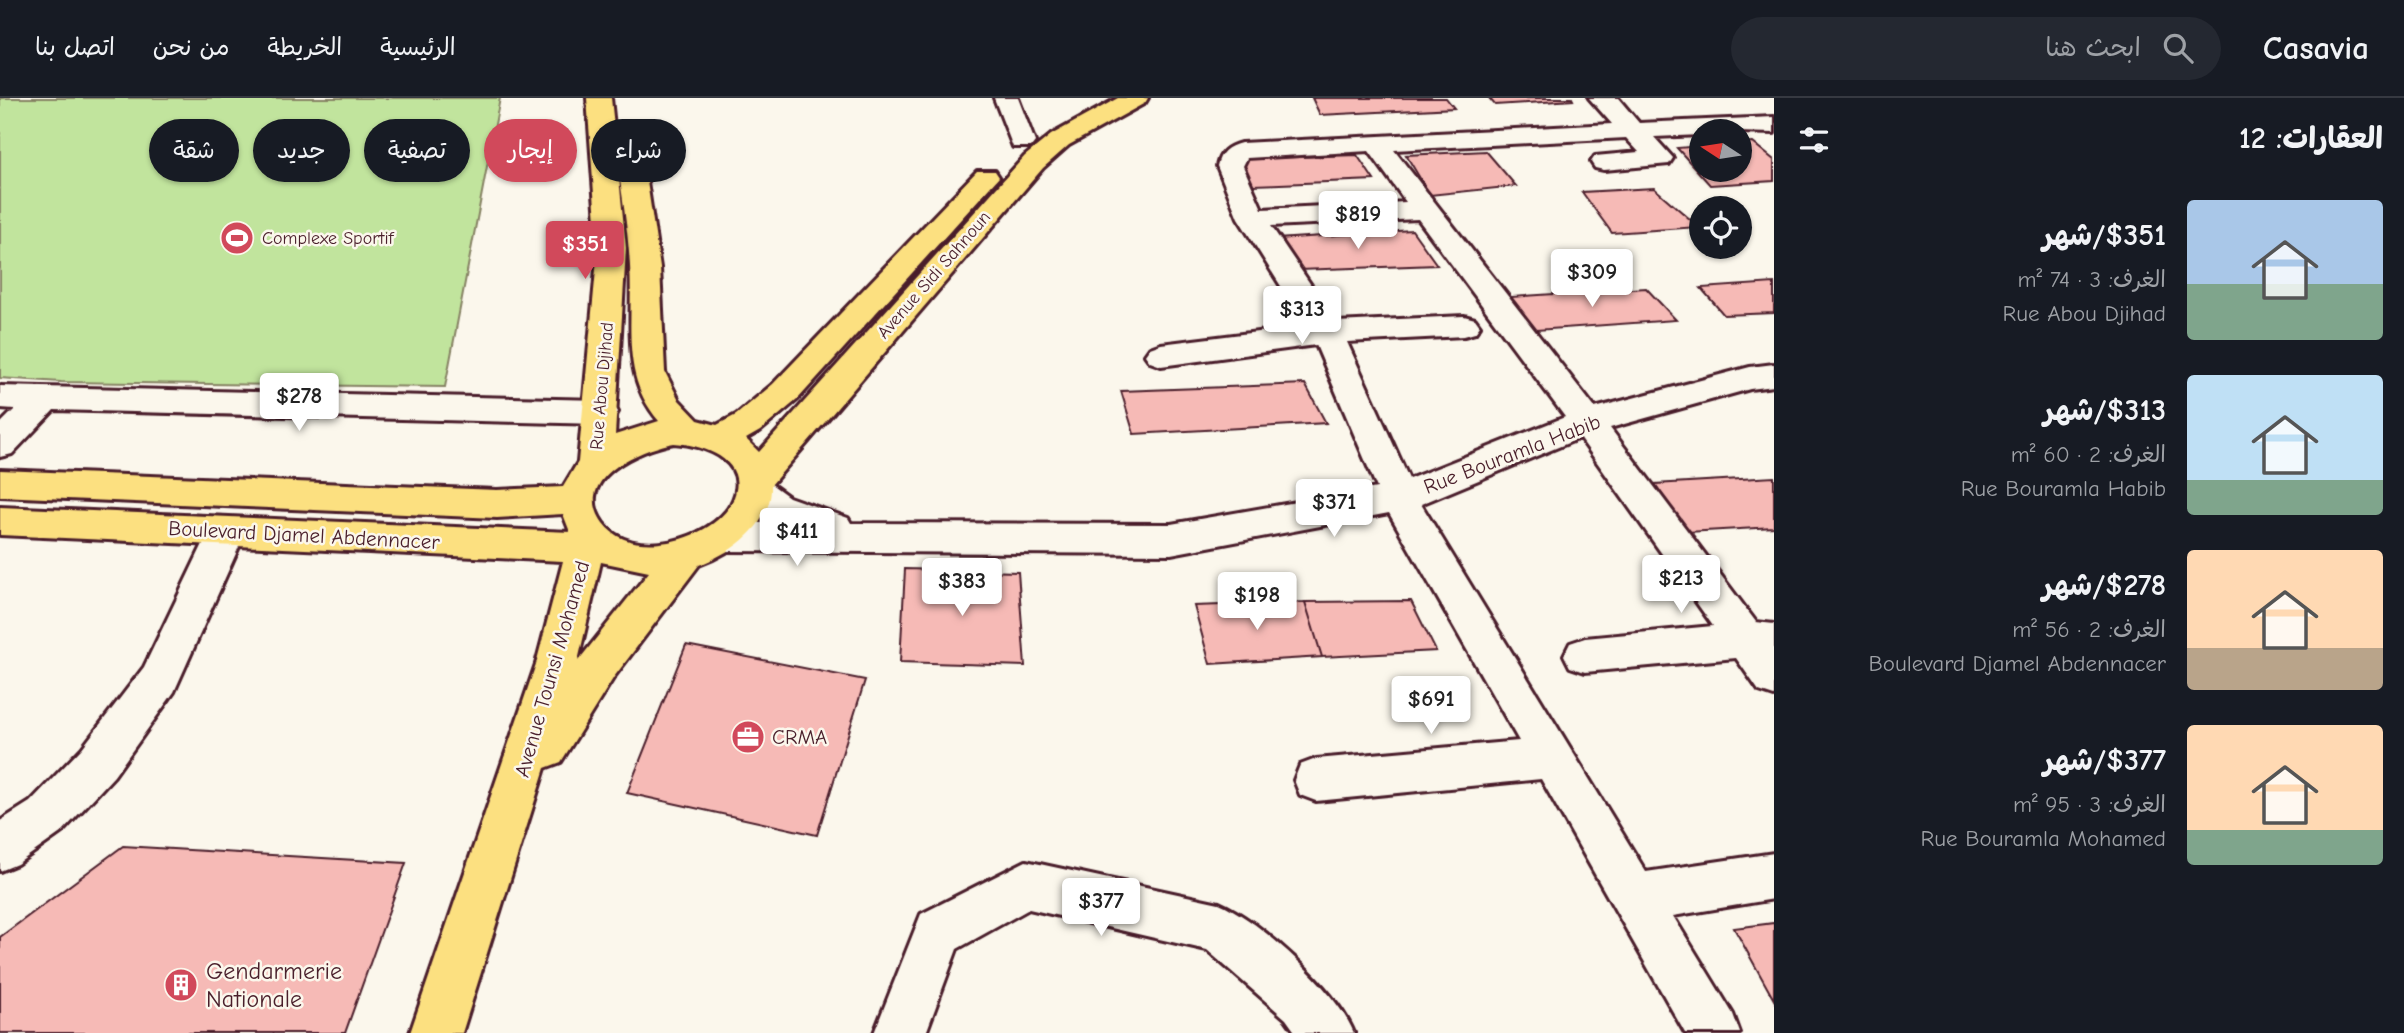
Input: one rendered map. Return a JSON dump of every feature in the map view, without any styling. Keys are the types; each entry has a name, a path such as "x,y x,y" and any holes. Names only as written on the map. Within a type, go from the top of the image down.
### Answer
{"main road":[{"name":"Rue Abou Djihad","path":"595,465 612,248 599,98"},
{"name":"Rue Abou Djihad","path":"623,98 645,271 645,363 657,398 685,429"},
{"name":"Avenue Sidi Sahnoun","path":"720,438 748,423 785,392 988,174 1023,142 1056,119 1098,98"},
{"name":"Avenue Sidi Sahnoun","path":"754,485 1034,162 1060,141 1136,98"},
{"path":"685,429 720,438 737,449 749,463 754,485 741,520 724,537 686,554 659,558 632,556 591,532 581,488 595,465 613,449 635,438 660,431 685,429"},
{"name":"Boulevard Djamel Abdennacer","path":"0,483 497,504 591,532"},
{"name":"Boulevard Djamel Abdennacer","path":"0,521 227,531 591,532"},
{"name":"Avenue Tounsi Mohamed","path":"436,1033 557,664 591,532"},
{"name":"Avenue Tounsi Mohamed","path":"513,804 555,730 599,665 686,554"}],"street":[{"path":"1006,98 1023,142"},
{"path":"1604,162 1660,158 1601,98 1606,98"},
{"path":"1714,1033 1399,498 1327,333 1252,218 1230,166 1233,157 1241,151 1774,125"},
{"path":"1376,143 1424,210 1587,422 1759,638 1774,678"},
{"path":"1252,218 1424,210"},
{"path":"1161,355 1327,333 1464,326"},
{"name":"Rue Bouramla Habib","path":"724,537 1171,540 1399,498 1587,422 1750,378 1774,375"},
{"path":"0,397 601,412"},
{"path":"0,445 44,400"},
{"path":"754,485 776,508 871,538"},
{"path":"0,848 46,817 89,772 159,679 227,531"},
{"path":"1585,655 1759,638"},
{"path":"1315,779 1552,758"},
{"path":"1634,898 1774,876"},
{"path":"900,1033 939,932 1026,885 1219,928 1304,1001 1328,1033"}],"green space":[{"name":"Complexe Sportif","path":"0,98 500,98 496,119 484,119 484,182 445,387 61,382 0,378"}],"building":[{"path":"1312,98 1446,98 1454,108 1320,115"},
{"path":"1489,98 1572,98 1573,100 1495,105"},
{"path":"1752,143 1774,160 1774,181 1710,185 1707,182 1752,182"},
{"path":"1689,147 1689,161 1677,148"},
{"path":"1486,151 1516,186 1430,195 1406,155"},
{"path":"1357,155 1374,180 1253,185 1240,159"},
{"path":"1654,188 1689,218 1689,228 1612,233 1582,192"},
{"path":"1412,230 1437,265 1298,270 1278,239"},
{"path":"1774,283 1774,313 1724,315 1701,288"},
{"path":"1646,288 1676,320 1536,330 1510,297"},
{"path":"1305,384 1326,423 1134,434 1121,391"},
{"path":"1774,477 1774,527 1687,532 1655,484"},
{"path":"905,569 1018,572 1025,666 900,662"},
{"path":"1411,601 1436,651 1322,657 1305,602"},
{"path":"1305,602 1322,657 1210,664 1194,606"},
{"name":"CRMA","path":"686,645 865,680 817,835 627,793"},
{"name":"Gendarmerie Nationale","path":"123,846 406,863 345,1033 0,1033 0,937"},
{"path":"1774,923 1774,1000 1734,928"}],"place":[{"name":"Complexe Sportif","path":"237,238"},
{"name":"CRMA","path":"748,737"},
{"name":"Gendarmerie Nationale","path":"181,985"}]}
